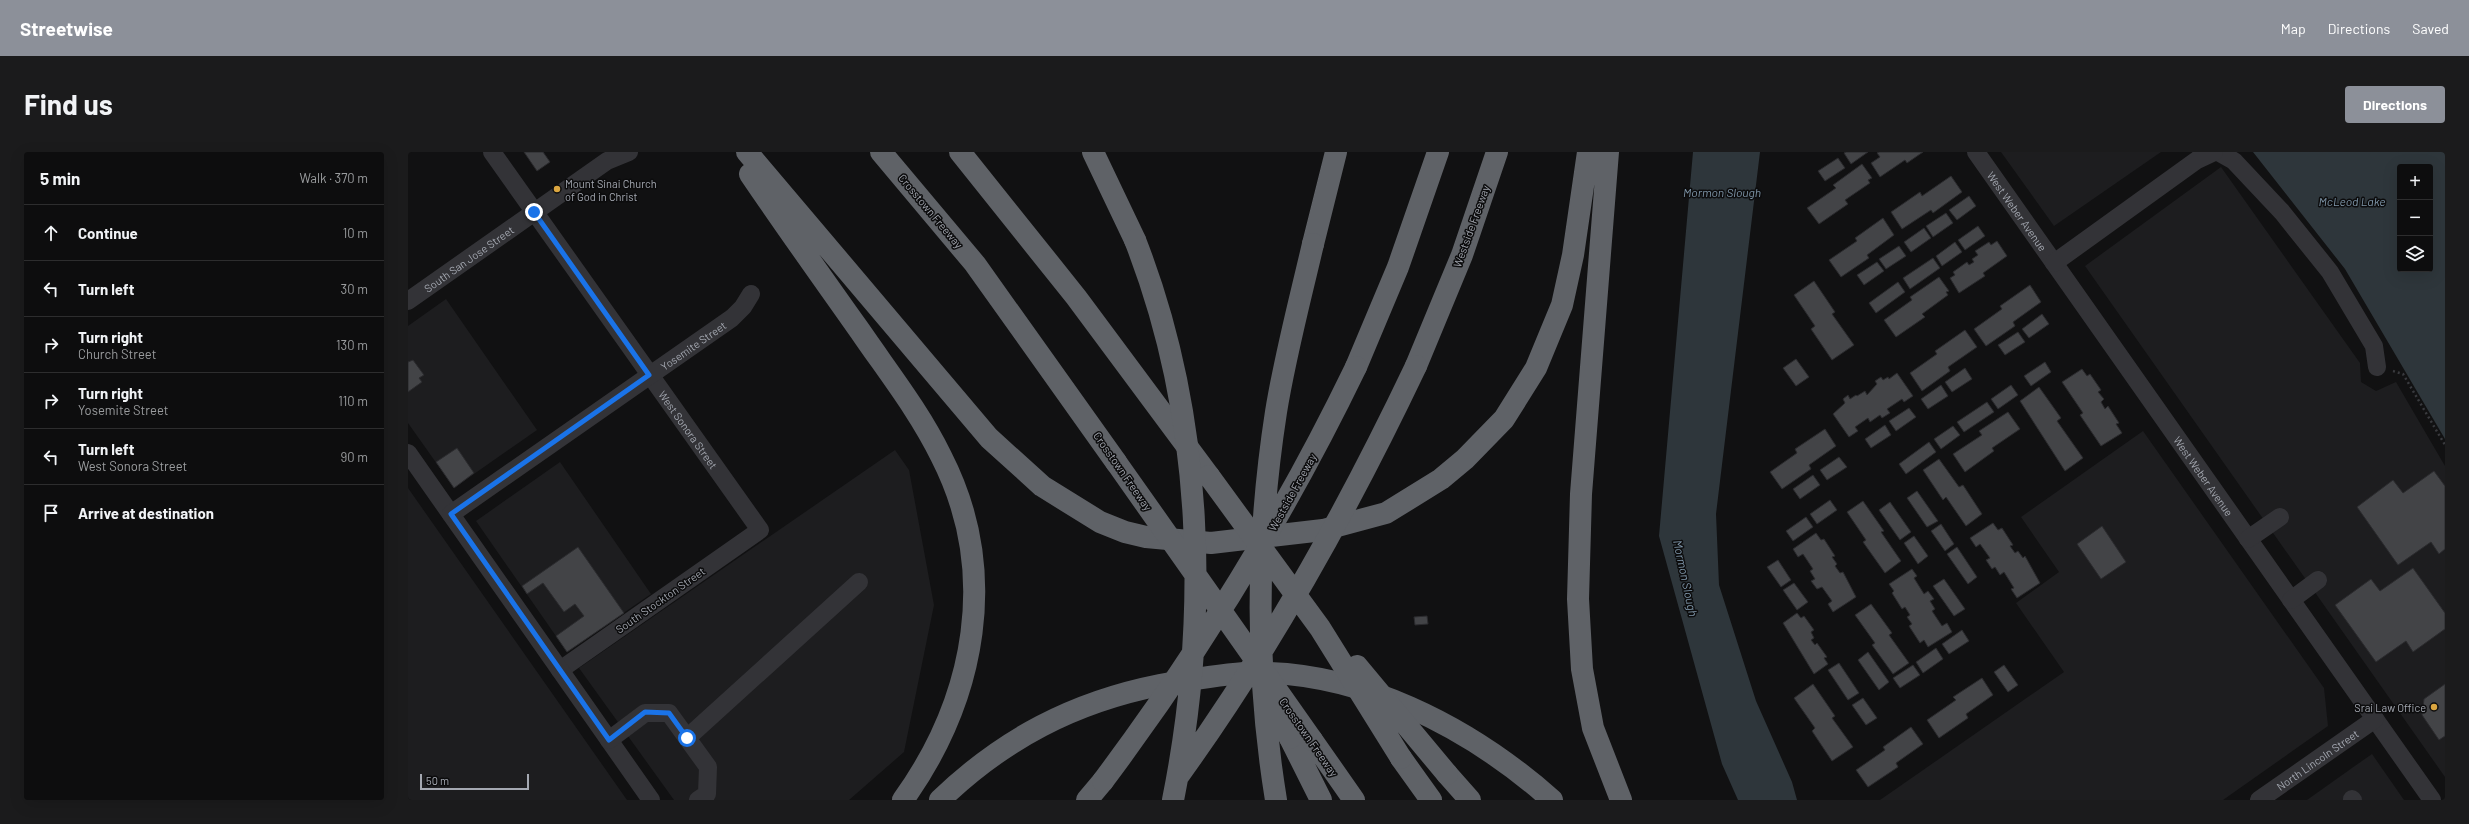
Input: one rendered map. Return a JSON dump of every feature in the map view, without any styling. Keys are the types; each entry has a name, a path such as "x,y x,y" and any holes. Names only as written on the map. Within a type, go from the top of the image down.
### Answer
{"highway":[{"path":"734,152 927,429 942,457 959,500 971,556 974,606 971,638 964,678 946,729 923,772 903,800"},
{"path":"747,152 989,438 1042,486 1100,522 1125,532 1146,537 1211,543 1323,530 1386,513 1441,479 1465,459 1504,419 1536,368 1562,305 1574,247 1588,152"},
{"name":"Crosstown Freeway","path":"881,152 975,264 1354,800"},
{"path":"960,152 1076,297 1320,628 1401,758 1431,800"},
{"path":"1093,152 1135,240 1162,315 1179,387 1188,446 1193,502 1194,590 1191,667 1173,800"},
{"path":"1276,800 1267,742 1260,639 1264,509 1276,411 1313,244 1336,152"},
{"name":"Westside Freeway","path":"1087,800 1103,781 1174,684 1240,583 1301,476 1356,367 1398,266 1438,152"},
{"name":"Westside Freeway","path":"1161,800 1232,698 1299,592 1360,480 1416,366 1462,255 1497,152"},
{"path":"1608,152 1581,494 1578,599 1582,670 1593,728 1621,800"},
{"path":"1232,626 1321,800"},
{"path":"1320,628 1358,667 1470,800"},
{"path":"940,800 989,758 1025,733 1055,718 1130,691 1197,678 1245,673 1281,674 1315,679 1361,690 1404,705 1444,724 1492,752 1552,800"}],"street":[{"name":"West Sonora Street","path":"492,152 760,530"},
{"name":"South San Jose Street","path":"408,301 607,161 629,152"},
{"name":"West Weber Avenue","path":"1976,152 2432,800"},
{"path":"2054,263 2197,160 2214,152"},
{"path":"2218,152 2234,161 2277,207 2330,272 2374,346 2377,367"},
{"name":"Yosemite Street","path":"451,514 732,318 743,307 751,294"},
{"path":"408,453 651,800"},
{"path":"2248,539 2280,517"},
{"name":"South Stockton Street","path":"560,670 760,530"},
{"path":"2291,600 2318,580"},
{"path":"687,738 859,582"},
{"path":"609,740 645,712 669,713 708,767 707,794 698,800"},
{"name":"North Lincoln Street","path":"2259,800 2375,719"}],"path":[{"path":"2377,367 2403,374 2445,445"}],"shaded area":[{"path":"2001,152 2161,152 2054,226"},
{"path":"2221,167 2360,363 2361,382 2376,391 2396,382 2445,466 2445,777 2085,266"},
{"path":"446,299 537,430 454,488 408,423 408,326"},
{"path":"2143,431 2324,688 2328,726 2223,800 1880,800 2064,672 2016,603 2059,572 2021,517"},
{"path":"895,450 909,470 934,605 904,752 849,800 674,800 579,668"},
{"path":"560,462 651,594 567,652 476,521"},
{"path":"408,488 627,800 408,800"},
{"path":"2372,754 2404,800 2307,800 2352,768"}],"water":[{"name":"Mormon Slough","path":"1693,152 1760,152 1716,514 1719,585 1756,701 1792,782 1797,800 1738,800 1722,764 1659,536"},
{"name":"McLeod Lake","path":"2253,152 2445,152 2445,439 2345,269"}],"building":[{"path":"524,152 543,152 550,162 537,171"},
{"path":"1868,152 1851,164 1844,153"},
{"path":"1923,152 1907,163 1905,160 1880,177 1871,163 1880,157 1877,153"},
{"path":"1838,158 1845,168 1825,181 1818,171"},
{"path":"1862,164 1872,178 1868,180 1870,183 1845,200 1848,204 1819,224 1807,208 1836,188 1833,185"},
{"path":"1951,176 1962,192 1933,213 1931,210 1902,229 1891,212 1920,192 1922,196"},
{"path":"1969,196 1976,206 1957,220 1949,210"},
{"path":"1946,213 1953,223 1933,237 1926,226"},
{"path":"1883,218 1894,235 1867,255 1869,258 1841,277 1829,260 1857,241 1855,238"},
{"path":"1978,226 1985,236 1965,250 1958,240"},
{"path":"1924,228 1931,238 1911,252 1904,242"},
{"path":"1997,241 2007,256 1983,273 1985,276 1959,293 1950,278 1955,275 1953,272 1967,262 1969,265 1974,262 1972,259 1978,255 1975,251 1989,242 1991,245"},
{"path":"1955,242 1962,252 1942,266 1936,256"},
{"path":"1899,246 1906,256 1886,269 1879,259"},
{"path":"1933,258 1940,268 1910,289 1903,278"},
{"path":"1877,262 1884,271 1864,285 1857,275"},
{"path":"1939,277 1949,291 1946,292 1948,295 1922,314 1925,317 1896,337 1884,320 1912,300 1910,297"},
{"path":"1814,281 1835,312 1832,314 1854,345 1832,360 1811,329 1815,326 1794,295"},
{"path":"1898,282 1905,292 1876,313 1869,303"},
{"path":"2030,285 2041,302 2013,322 2015,326 1986,346 1974,329 2002,309 2000,306"},
{"path":"2042,314 2049,324 2029,338 2022,329"},
{"path":"1965,330 1977,347 1948,367 1950,371 1922,391 1910,373 1937,354 1935,351"},
{"path":"2018,332 2025,342 2005,355 1998,345"},
{"path":"1796,359 1809,377 1796,386 1783,368"},
{"path":"413,360 424,375 419,378 422,382 408,392 408,362"},
{"path":"2045,362 2051,372 2031,386 2024,376"},
{"path":"1965,368 1972,379 1952,392 1945,382"},
{"path":"2082,369 2087,376 2090,374 2101,390 2098,392 2104,399 2101,402 2105,409 2108,406 2119,423 2116,424 2122,433 2101,446 2080,415 2083,413 2062,382"},
{"path":"1897,373 1913,396 1904,402 1902,399 1887,409 1890,413 1882,418 1880,415 1870,422 1868,418 1855,427 1858,431 1849,437 1833,414 1845,403 1843,399 1848,395 1850,399 1865,391 1867,395 1877,384 1875,381 1881,377 1883,380 1888,377 1889,379"},
{"path":"1941,385 1948,396 1928,409 1921,399"},
{"path":"2011,385 2018,395 1998,409 1991,399"},
{"path":"2039,387 2061,418 2057,421 2083,458 2065,471 2020,401"},
{"path":"1987,402 1994,412 1964,432 1957,422"},
{"path":"1909,408 1916,417 1896,431 1889,421"},
{"path":"2008,412 2020,429 1992,448 1994,451 1965,472 1953,454 1982,435 1979,431"},
{"path":"1885,425 1891,435 1871,448 1865,439"},
{"path":"1953,426 1960,435 1941,449 1934,439"},
{"path":"1825,429 1836,446 1809,465 1811,469 1782,489 1770,472 1797,453 1795,449"},
{"path":"1929,442 1936,452 1906,474 1899,464"},
{"path":"457,448 474,473 454,488 436,462"},
{"path":"1839,457 1847,467 1827,480 1820,470"},
{"path":"1939,459 1959,487 1963,485 1982,514 1966,526 1946,497 1943,500 1923,470"},
{"path":"2434,471 2445,486 2445,549 2439,554 2431,542 2398,565 2357,507 2393,480 2403,493"},
{"path":"1813,475 1820,485 1800,499 1793,489"},
{"path":"1917,491 1938,521 1927,527 1907,498"},
{"path":"1830,500 1837,510 1817,524 1810,514"},
{"path":"1863,501 1884,531 1881,532 1901,561 1885,573 1863,542 1866,540 1847,512"},
{"path":"1890,502 1911,532 1900,540 1879,510"},
{"path":"1806,517 1813,527 1793,541 1786,531"},
{"path":"1993,523 1998,530 2002,528 2013,545 2010,546 2015,553 2018,551 2023,558 2025,556 2040,583 2017,598 2011,589 2014,588 2004,572 2000,575 1995,567 1992,569 1986,560 1990,558 1980,544 1976,547 1970,538"},
{"path":"1941,524 1954,544 1945,551 1931,531"},
{"path":"2102,526 2126,562 2101,579 2077,544"},
{"path":"1816,533 1821,540 1824,539 1835,556 1832,557 1837,564 1835,566 1840,573 1843,572 1856,597 1833,612 1828,604 1832,601 1822,587 1817,589 1811,581 1815,579 1810,571 1813,569 1803,554 1798,557 1793,549"},
{"path":"1914,536 1928,556 1918,564 1904,543"},
{"path":"578,547 624,613 567,652 556,636 584,616 575,604 564,612 543,583 527,594 522,586"},
{"path":"1957,547 1977,577 1968,584 1947,554"},
{"path":"1778,560 1791,580 1781,587 1767,567"},
{"path":"2413,568 2445,613 2445,629 2413,652 2406,641 2376,662 2335,605 2371,579 2380,591"},
{"path":"1912,569 1917,576 1914,578 1924,594 1928,591 1934,599 1930,601 1935,609 1932,611 1942,626 1947,623 1952,632 1928,647 1924,640 1920,643 1909,626 1912,624 1907,617 1910,615 1905,607 1902,609 1892,593 1894,591 1889,584"},
{"path":"1944,579 1965,609 1954,616 1933,586"},
{"path":"1794,583 1808,602 1797,610 1783,590"},
{"path":"1871,604 1892,633 1889,635 1909,663 1893,674 1872,645 1875,643 1855,615"},
{"path":"1797,613 1801,618 1804,616 1814,630 1811,632 1814,638 1811,640 1815,645 1817,643 1827,657 1824,658 1828,664 1814,674 1783,623"},
{"path":"1427,616 1428,624 1415,625 1414,617"},
{"path":"1962,630 1969,641 1949,654 1942,644"},
{"path":"1936,648 1943,659 1923,673 1916,662"},
{"path":"1868,652 1889,682 1879,690 1858,660"},
{"path":"1839,663 1859,693 1848,700 1828,670"},
{"path":"1913,665 1920,675 1900,688 1893,678"},
{"path":"2004,665 2018,685 2008,692 1994,672"},
{"path":"1982,678 1993,695 1966,714 1968,718 1939,738 1927,720 1956,700 1953,697"},
{"path":"1813,684 1835,716 1832,718 1853,747 1832,761 1812,731 1815,728 1794,698"},
{"name":"Srai Law Office","path":"2445,684 2445,736 2439,740 2422,715 2424,699"},
{"path":"1863,698 1877,718 1866,725 1852,705"},
{"path":"1911,727 1923,744 1896,763 1898,767 1868,787 1856,770 1885,750 1883,747"}],"place":[{"name":"Mount Sinai Church of God in Christ","path":"557,189"},
{"name":"Srai Law Office","path":"2434,707"}],"route":[{"path":"534,212 649,375 451,514 609,740 645,712 669,713 687,738"}]}
